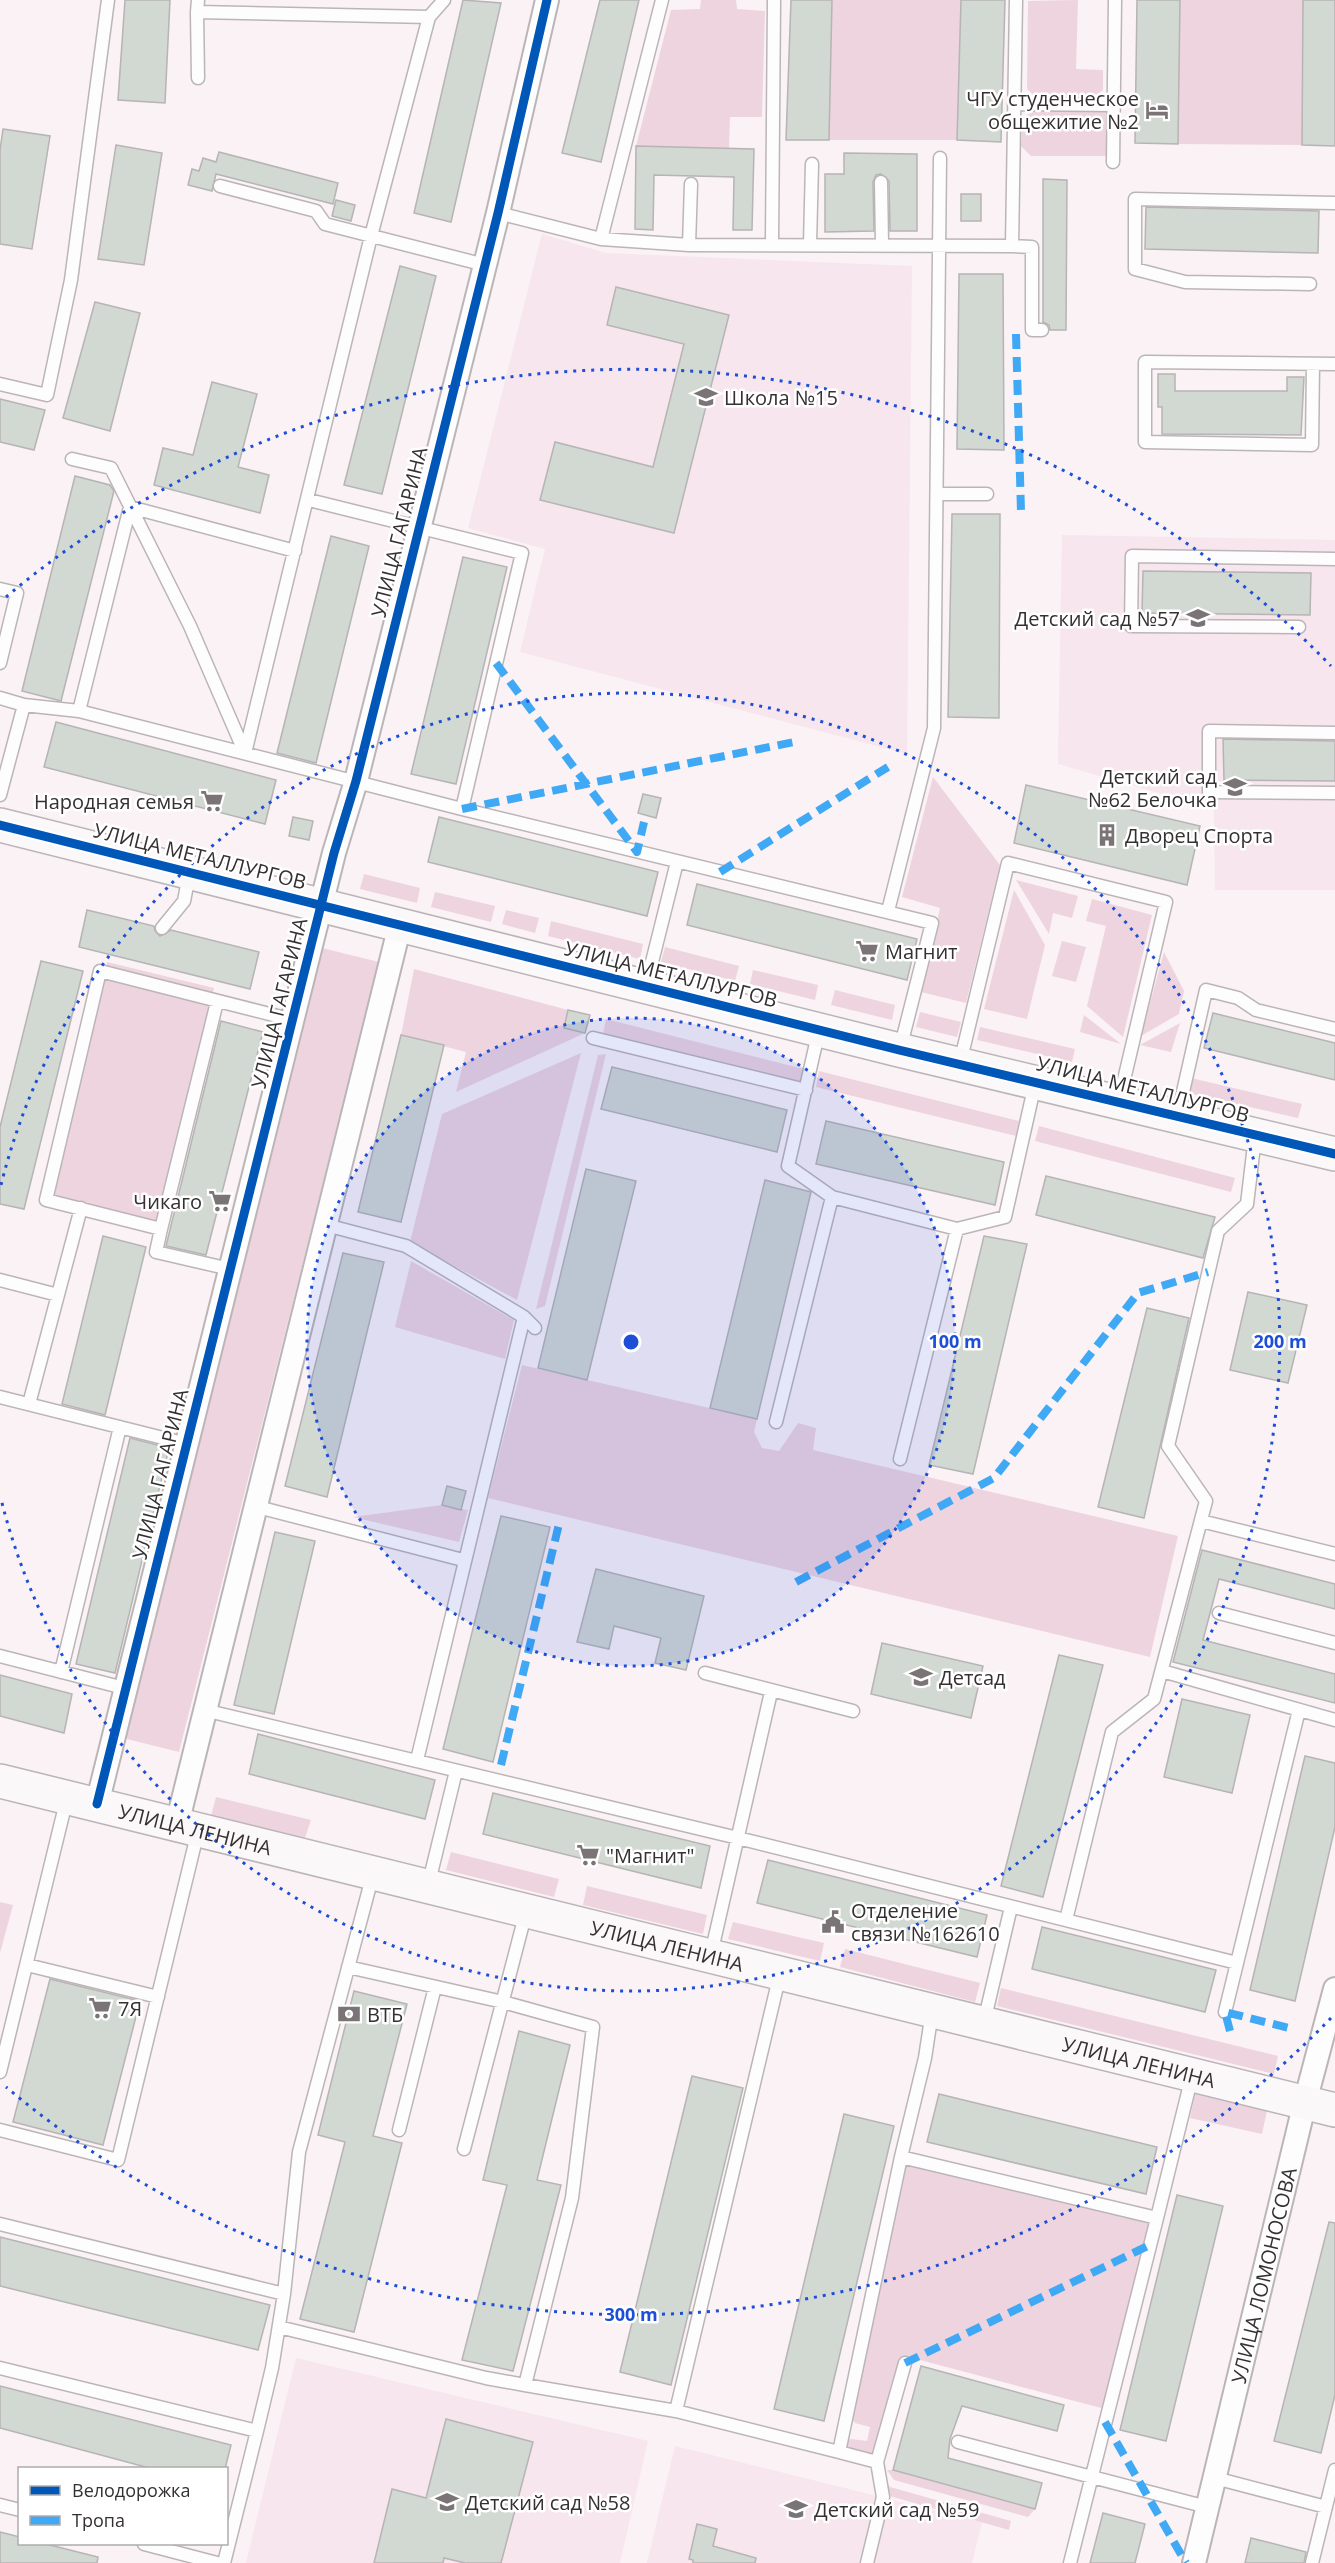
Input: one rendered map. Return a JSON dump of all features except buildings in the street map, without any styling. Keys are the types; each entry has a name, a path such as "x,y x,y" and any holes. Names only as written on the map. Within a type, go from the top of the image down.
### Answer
{"street":[{"name":"УЛИЦА ГАГАРИНА","path":"82,1801 124,1688 187,1444 498,213 547,0"},
{"name":"УЛИЦА МЕТАЛЛУРГОВ","path":"0,825 322,904 646,988 1335,1154"},
{"path":"188,1827 204,1710 400,926"},
{"name":"УЛИЦА ЛЕНИНА","path":"0,1781 1320,2106"},
{"name":"УЛИЦА ЛОМОНОСОВА","path":"1194,2563 1207,2507 1320,2106 1335,1989"}],"lane":[{"path":"0,384 47,396 71,280 108,0"},
{"path":"245,753 294,551 309,500 371,236 429,17 444,0"},
{"path":"601,239 662,0"},
{"path":"772,243 774,0"},
{"path":"1012,246 1016,0"},
{"path":"1113,162 1115,0"},
{"path":"198,78 198,6 429,17"},
{"path":"1014,104 1114,105"},
{"path":"888,911 934,728 940,158"},
{"path":"810,244 812,164"},
{"path":"882,182 882,244"},
{"path":"688,245 691,184"},
{"path":"220,186 316,211 325,224 485,265"},
{"path":"1310,284 1185,282 1135,269 1135,199 1335,203"},
{"path":"498,213 601,239 688,245 772,243 1032,247 1032,330 1042,330"},
{"path":"1313,364 1312,445 1145,442 1145,362 1335,364"},
{"path":"72,459 111,468 190,626 245,753"},
{"path":"937,494 987,494"},
{"path":"309,500 522,553 462,809"},
{"path":"130,507 294,551"},
{"path":"79,711 130,507"},
{"path":"1299,627 1131,626 1132,556 1335,560"},
{"path":"0,589 17,593 0,663"},
{"path":"0,698 24,705 79,711 462,809 932,923 899,1050"},
{"path":"0,795 24,705"},
{"path":"1335,733 1209,731 1209,792 1335,793"},
{"path":"646,988 677,862"},
{"path":"960,1065 1008,863 1166,902 1118,1102"},
{"path":"162,928 184,901 189,872"},
{"path":"161,1229 46,1200 100,971 293,1020"},
{"path":"1178,1116 1206,990 1238,998 1256,1010 1335,1029"},
{"path":"217,1002 156,1252 230,1269"},
{"path":"819,1029 788,1166 832,1197 957,1229 1005,1217 1036,1081"},
{"path":"593,1038 806,1089"},
{"path":"1065,1920 1112,1731 1154,1699 1206,1501 1168,1446 1218,1231 1247,1204 1256,1135"},
{"path":"776,1422 832,1197"},
{"path":"29,1404 81,1208"},
{"path":"326,1225 406,1246 524,1317 535,1328"},
{"path":"900,1459 957,1229"},
{"path":"0,1280 58,1295"},
{"path":"417,1760 524,1317"},
{"path":"0,1397 187,1444"},
{"path":"62,1672 120,1427"},
{"path":"254,1506 464,1560"},
{"path":"1201,1521 1335,1554"},
{"path":"1219,1613 1335,1643"},
{"path":"0,1656 124,1688"},
{"path":"1162,1671 1335,1720"},
{"path":"705,1673 771,1692 853,1711"},
{"path":"710,1956 771,1692"},
{"path":"204,1710 738,1838 1237,1964"},
{"path":"1225,2012 1299,1710"},
{"path":"428,1886 456,1771"},
{"path":"0,2072 27,1965 82,1801"},
{"path":"0,2130 118,2160 158,1997 188,1827"},
{"path":"224,2563 272,2368 284,2294 299,2152 373,1872"},
{"path":"983,2023 1011,1907"},
{"path":"464,2149 527,1910"},
{"path":"27,1965 158,1997"},
{"path":"348,1967 503,2002 592,2027 572,2198 525,2385"},
{"path":"676,2411 780,1973"},
{"path":"399,2130 435,1987"},
{"path":"839,2452 901,2157 925,2058 933,2010"},
{"path":"1070,2563 1193,2075"},
{"path":"901,2157 1157,2218"},
{"path":"0,2224 284,2294"},
{"path":"279,2327 486,2378 676,2411 877,2462"},
{"path":"867,2563 883,2497 877,2462 905,2363"},
{"path":"0,2368 257,2431"},
{"path":"958,2442 1207,2507"},
{"path":"1312,2563 1335,2470"},
{"path":"1215,2478 1326,2507"},
{"path":"0,2505 18,2510"},
{"path":"148,2545 217,2563"}],"shaded area":[{"path":"701,0 736,0 737,9 765,11 762,117 730,117 729,148 636,146 671,10 700,9"},
{"path":"832,0 961,0 957,140 829,140"},
{"path":"1078,0 1076,69 1103,70 1103,90 1092,98 1039,100 1027,89 1028,1"},
{"path":"1180,0 1303,0 1302,145 1178,144"},
{"path":"1032,111 1107,112 1106,156 1031,156 1021,146 1023,119"},
{"name":"Школа №15","path":"542,234 606,253 912,266 907,754 520,652 545,549 468,528"},
{"path":"1062,535 1335,540 1335,890 1215,890 1214,809 1058,764"},
{"path":"933,777 1000,865 966,1003 921,992 940,908 902,897"},
{"path":"364,874 420,888 417,903 360,889"},
{"path":"1016,880 1078,896 1072,918 1053,913 1049,934"},
{"path":"1014,890 1045,945 1027,1019 984,1009"},
{"path":"435,892 495,906 491,922 431,907"},
{"path":"1092,899 1152,915 1123,1037 1087,1006 1106,926 1086,921"},
{"path":"506,910 539,918 535,933 502,924"},
{"path":"551,921 643,944 640,959 548,936"},
{"path":"1062,941 1086,947 1076,982 1052,976"},
{"path":"665,947 739,966 735,981 661,962"},
{"path":"322,948 379,962 179,1752 123,1738"},
{"path":"1164,952 1184,991 1179,1014 1141,1036"},
{"path":"107,962 214,988 157,1224 51,1197"},
{"path":"414,969 568,1010 564,1028 585,1033 456,1092 466,1052 401,1035"},
{"path":"753,970 818,985 815,1000 750,984"},
{"path":"835,990 895,1005 892,1020 831,1005"},
{"path":"920,1012 961,1022 957,1037 916,1027"},
{"path":"1084,1015 1121,1044 1080,1032"},
{"path":"606,1019 804,1069 800,1083 603,1034"},
{"path":"1180,1023 1171,1052 1140,1045"},
{"path":"980,1027 1075,1049 1072,1062 977,1040"},
{"path":"581,1053 517,1300 410,1242 442,1114"},
{"path":"606,1054 545,1306 536,1309 598,1055"},
{"path":"819,1071 1019,1121 1016,1136 816,1087"},
{"path":"1191,1078 1302,1104 1298,1118 1188,1093"},
{"path":"1039,1126 1235,1178 1231,1192 1035,1141"},
{"path":"411,1261 514,1320 505,1359 395,1327"},
{"path":"522,1365 757,1419 754,1432 762,1448 779,1451 798,1423 816,1428 813,1450 1178,1536 1150,1657 488,1498"},
{"path":"442,1505 468,1510 459,1542 353,1517"},
{"path":"216,1797 311,1820 305,1838 211,1816"},
{"path":"451,1852 559,1879 554,1897 446,1870"},
{"path":"587,1886 707,1915 703,1934 583,1905"},
{"path":"0,1902 13,1905 0,1953"},
{"path":"733,1922 824,1943 820,1961 728,1939"},
{"path":"845,1949 980,1983 975,2002 840,1967"},
{"path":"1001,1988 1278,2056 1274,2074 997,2006"},
{"path":"1196,2089 1268,2106 1262,2134 1190,2118"},
{"path":"904,2162 1152,2220 1105,2409 905,2356 875,2458 843,2449 845,2441 851,2439 867,2441 870,2427 855,2423 849,2416"},
{"name":"Детский сад №58","path":"296,2358 648,2441 620,2563 246,2563"},
{"name":"Детский сад №59","path":"675,2446 982,2522 972,2563 647,2563"},
{"path":"887,2470 1035,2509 1028,2517 894,2480"},
{"path":"882,2478 890,2487 1011,2521 1009,2530 886,2495"}],"marked path":[{"path":"1016,334 1021,512"},
{"path":"496,663 637,852 644,822"},
{"path":"462,809 794,742"},
{"path":"720,872 888,767"},
{"path":"796,1582 994,1478 1138,1293 1208,1272"},
{"path":"501,1765 559,1524"},
{"path":"1230,2031 1225,2012 1293,2029"},
{"path":"905,2363 1150,2245"},
{"path":"1105,2422 1186,2563"}],"cycle path":[{"path":"97,1804 334,853 356,781 498,213 547,0"},
{"path":"0,825 899,1050 1335,1154"}],"place":[{"name":"ЧГУ студенческое общежитие №2","path":"1157,110"},
{"name":"Школа №15","path":"706,397"},
{"name":"Детский сад №57","path":"1198,618"},
{"name":"Детский сад №62 Белочка","path":"1235,787"},
{"name":"Народная семья","path":"212,801"},
{"name":"Дворец Спорта","path":"1107,835"},
{"name":"Магнит","path":"867,951"},
{"name":"Чикаго","path":"220,1201"},
{"name":"Детсад","path":"921,1677"},
{"name":"\"Магнит\"","path":"588,1855"},
{"name":"Отделение связи №162610","path":"833,1922"},
{"name":"7Я","path":"100,2008"},
{"name":"ВТБ","path":"349,2014"},
{"name":"Детский сад №58","path":"447,2502"},
{"name":"Детский сад №59","path":"796,2509"}]}
